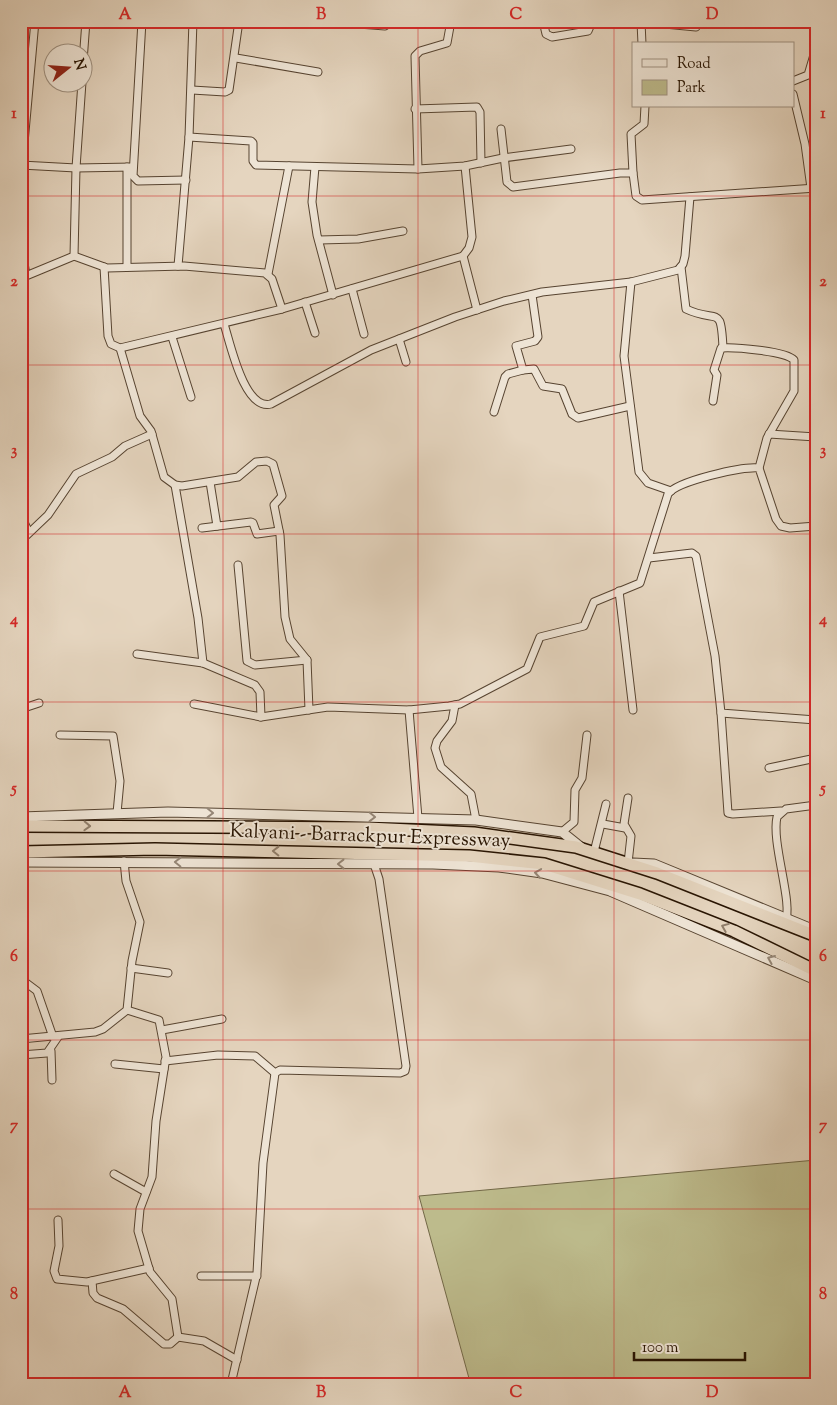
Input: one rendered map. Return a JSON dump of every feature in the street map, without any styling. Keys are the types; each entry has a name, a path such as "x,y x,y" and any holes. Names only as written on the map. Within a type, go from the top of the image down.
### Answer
{"highway":[{"name":"Kalyani - Barrackpur Expressway","path":"21,826 368,828 474,833 594,852 786,920 816,936"},
{"name":"Kalyani - Barrackpur Expressway","path":"21,852 155,849 469,856 544,864 640,894 734,931 816,971"}],"street":[{"path":"21,205 22,165 35,21"},
{"path":"84,42 86,21"},
{"path":"127,268 130,167 142,21"},
{"path":"178,266 192,90 193,21"},
{"path":"192,90 228,91 236,58 239,21"},
{"path":"318,21 385,26 391,21"},
{"path":"418,169 415,56 420,51 447,43 451,21"},
{"path":"543,21 546,34 552,37 588,31 594,23 641,22 696,27"},
{"path":"641,22 642,42"},
{"path":"794,81 808,75 816,48"},
{"path":"236,58 318,72"},
{"path":"74,256 76,168 81,92"},
{"path":"645,108 644,124 631,134 632,173 638,198 690,198 814,188 794,98"},
{"path":"415,109 477,107 480,112 481,163"},
{"path":"501,130 507,182 513,187 632,173"},
{"path":"189,137 250,140 254,164 315,167 418,169 465,166 503,158 571,149"},
{"path":"22,165 76,168 130,167"},
{"path":"282,309 274,284 268,274 289,166"},
{"path":"104,267 108,336 111,344 120,348 282,309 463,256 469,248 472,237 465,166"},
{"path":"130,167 133,176 138,181 186,180"},
{"path":"315,167 311,196 319,240 333,294"},
{"path":"690,198 686,248 681,267 686,309 718,318 722,322 723,348"},
{"path":"319,240 361,238 403,231"},
{"path":"21,245 23,276 74,256 104,267 178,266 226,268 268,274"},
{"path":"463,256 477,310"},
{"path":"224,324 242,383 261,403 267,405 362,355 477,310 532,294 558,289 631,282 681,267"},
{"path":"631,282 624,348 639,472 648,482 671,490 703,478 759,468"},
{"path":"352,289 364,334"},
{"path":"523,370 516,346 535,341 538,337 532,294"},
{"path":"305,302 315,333"},
{"path":"172,337 191,397"},
{"path":"399,339 406,362"},
{"path":"120,348 140,416 152,434 163,473 167,480 175,485 182,486 210,482 238,477 256,462 272,462 282,496 274,504 279,531 285,617 289,636 307,660 308,710"},
{"path":"713,401 717,375 714,370 719,349 777,353 790,356 794,360 794,391 769,434 759,468 776,519 781,526 790,528 816,526"},
{"path":"494,412 505,377 508,374 534,369 543,386 562,389 572,414 578,418 630,406"},
{"path":"21,542 48,515 76,474 112,457 125,446 152,434"},
{"path":"769,434 816,437"},
{"path":"210,482 217,526"},
{"path":"175,485 198,618 203,663"},
{"path":"194,704 260,717 337,706 408,710 455,705 527,669 538,639 584,626 594,602 640,583 671,490"},
{"path":"21,515 27,528 27,535"},
{"path":"202,528 251,522 257,534 279,531"},
{"path":"649,558 696,554 715,656 721,713 727,810 733,814 781,811 816,805"},
{"path":"238,565 247,661 256,665 307,660"},
{"path":"619,591 633,710"},
{"path":"137,654 203,663 255,685 260,692 260,717"},
{"path":"21,710 40,703"},
{"path":"455,705 452,721 437,741 435,748 441,767 471,794 475,806 476,820"},
{"path":"408,710 418,818"},
{"path":"721,713 816,720"},
{"path":"60,735 113,736 120,781 117,813"},
{"path":"562,832 574,822 575,790 582,778 587,736"},
{"path":"769,768 816,758"},
{"path":"628,798 625,828 631,836 628,863"},
{"path":"594,852 603,824 606,804"},
{"path":"781,811 777,817 776,830 786,920 816,930"},
{"path":"21,817 68,817 117,813 476,820 562,832 582,849"},
{"path":"603,824 625,828"},
{"path":"21,1039 100,1031 126,1010 131,968 140,922 126,881 124,861"},
{"path":"21,862 124,861 374,864 499,867 542,873 573,880 610,892 816,980"},
{"path":"275,1073 280,1070 400,1073 405,1071 406,1066 380,879 374,864"},
{"path":"131,968 168,973"},
{"path":"21,979 37,990 55,1037 51,1051 52,1080"},
{"path":"126,1010 156,1017 161,1023 165,1060 156,1121 152,1177 140,1209 138,1231 148,1268 172,1298 178,1337"},
{"path":"162,1030 222,1020"},
{"path":"21,1055 43,1054 51,1051"},
{"path":"165,1060 222,1055 255,1056 275,1073"},
{"path":"114,1064 164,1069"},
{"path":"231,1384 257,1276 263,1163 275,1073"},
{"path":"114,1174 146,1192"},
{"path":"58,1220 59,1244 54,1271 55,1278 82,1282 92,1281 148,1268"},
{"path":"201,1276 257,1276"},
{"path":"92,1281 93,1293 97,1298 123,1309 164,1344 170,1344 178,1337 204,1341 237,1360"}],"green space":[{"path":"816,1160 816,1384 468,1384 470,1382 419,1196"}]}
